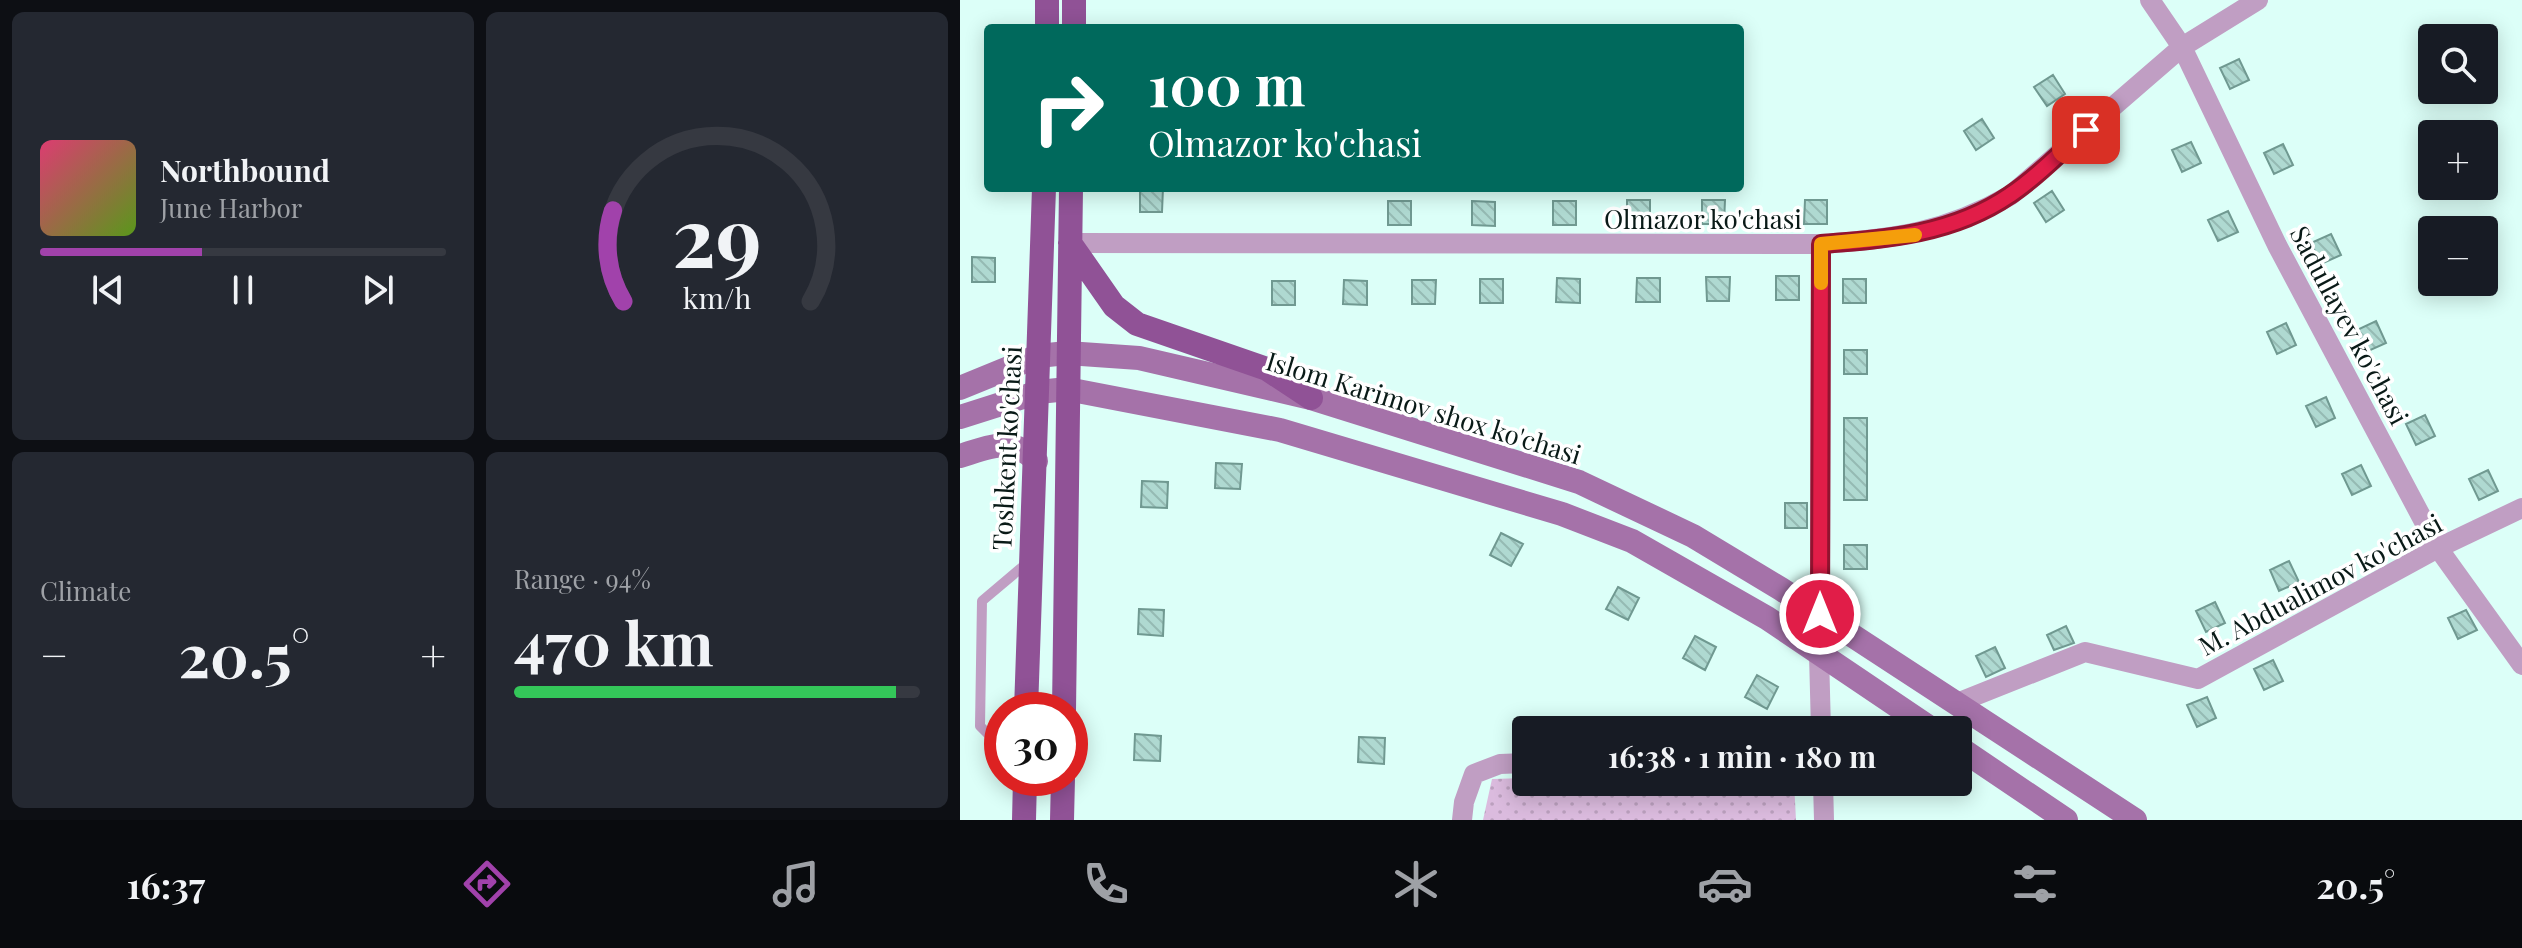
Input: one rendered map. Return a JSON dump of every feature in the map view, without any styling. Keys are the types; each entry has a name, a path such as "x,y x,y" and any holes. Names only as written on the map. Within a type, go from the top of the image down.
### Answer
{"main road":[{"path":"1047,0 1047,24"},
{"path":"1074,0 1074,24"},
{"name":"Toshkent ko'chasi","path":"1026,692 1044,192"},
{"path":"1064,692 1071,192"},
{"path":"1070,243 1114,306 1137,324 1267,369 1311,398"},
{"name":"Islom Karimov shox ko'chasi","path":"960,388 1038,356 1067,353 1139,358 1311,398 1417,428 1594,488 1693,536 1820,614 2133,820"},
{"path":"960,417 1039,392 1067,389 1280,430 1562,514 1632,541 1767,618 1912,716"},
{"path":"960,456 1002,444 1025,449 1036,461"},
{"path":"1972,756 2066,820"},
{"path":"1024,820 1025,796"},
{"path":"1062,820 1063,796"}],"street":[{"name":"Sadullayev ko'chasi","path":"2150,0 2182,47 2277,245 2438,548 2522,665"},
{"name":"Olmazor ko'chasi","path":"1070,243 1821,244 1918,234 1980,212 2011,195 2182,47 2258,0"},
{"path":"1820,614 1821,244"},
{"name":"M. Abdualimov ko'chasi","path":"1957,703 2085,652 2198,679 2438,548 2522,508"},
{"path":"1819,654 1821,716"},
{"path":"1462,820 1464,802 1474,774 1500,764 1512,764"},
{"path":"1823,796 1824,820"}],"lane":[{"path":"984,730 980,726 982,601 1029,562"}],"shaded area":[{"path":"1512,778 1512,796 1795,796 1796,820 1483,820 1492,779"}],"building":[{"path":"2239,59 2249,80 2230,89 2220,68"},
{"path":"2053,75 2065,94 2047,106 2034,87"},
{"path":"1982,119 1994,138 1976,150 1964,131"},
{"path":"2191,142 2201,163 2182,172 2172,150"},
{"path":"2283,144 2293,165 2274,174 2264,153"},
{"path":"2052,191 2064,210 2046,222 2034,203"},
{"path":"1140,192 1163,192 1162,212 1140,212"},
{"path":"1627,200 1650,200 1650,225 1627,225"},
{"path":"1702,200 1725,200 1724,224 1702,224"},
{"path":"1805,200 1827,200 1827,224 1804,224"},
{"path":"1388,201 1411,201 1411,225 1388,225"},
{"path":"1472,201 1495,202 1495,226 1472,225"},
{"path":"1553,201 1576,201 1576,225 1553,225"},
{"path":"2228,211 2238,232 2218,241 2208,220"},
{"path":"2331,234 2341,255 2321,264 2311,243"},
{"path":"972,257 995,258 995,282 972,282"},
{"path":"1776,276 1799,276 1799,300 1776,300"},
{"path":"1706,277 1730,277 1729,301 1707,301"},
{"path":"1557,278 1580,279 1580,303 1556,302"},
{"path":"1637,278 1660,278 1660,302 1636,302"},
{"path":"1480,279 1503,279 1503,303 1480,303"},
{"path":"1843,279 1866,279 1866,303 1843,303"},
{"path":"1344,280 1367,281 1367,305 1343,304"},
{"path":"1412,280 1436,280 1435,304 1412,304"},
{"path":"1272,281 1295,281 1295,305 1272,305"},
{"path":"2376,321 2386,343 2366,352 2357,330"},
{"path":"2286,323 2296,345 2277,354 2267,332"},
{"path":"1844,350 1867,350 1867,374 1844,374"},
{"path":"2326,397 2335,418 2316,427 2306,406"},
{"path":"2425,415 2435,436 2416,445 2406,424"},
{"path":"1844,418 1867,418 1867,500 1844,500"},
{"path":"1216,463 1242,464 1240,489 1215,488"},
{"path":"2361,465 2371,486 2352,495 2342,474"},
{"path":"2488,470 2498,491 2479,500 2469,479"},
{"path":"1142,481 1168,482 1167,508 1141,507"},
{"path":"1785,503 1807,503 1807,528 1785,528"},
{"path":"1501,533 1523,544 1511,566 1490,555"},
{"path":"1844,545 1867,545 1867,569 1844,569"},
{"path":"2289,561 2299,582 2279,591 2270,570"},
{"path":"1618,587 1639,598 1628,620 1606,609"},
{"path":"2215,602 2225,623 2206,632 2196,611"},
{"path":"1139,609 1164,610 1163,636 1138,634"},
{"path":"2466,610 2477,630 2458,639 2448,618"},
{"path":"2066,626 2074,643 2054,650 2047,635"},
{"path":"1695,636 1716,647 1705,670 1683,658"},
{"path":"1995,647 2005,668 1986,677 1976,656"},
{"path":"2273,660 2283,681 2264,690 2254,669"},
{"path":"1757,675 1778,687 1767,709 1745,697"},
{"path":"2207,697 2216,718 2197,727 2187,705"},
{"path":"1135,734 1161,736 1160,761 1134,760"},
{"path":"1359,737 1385,738 1384,764 1358,762"}],"slow traffic":[{"path":"1821,283 1821,244 1915,235"}],"route":[{"path":"1820,614 1821,244 1887,240 1918,234 1980,212 2011,195 2086,130"}]}
